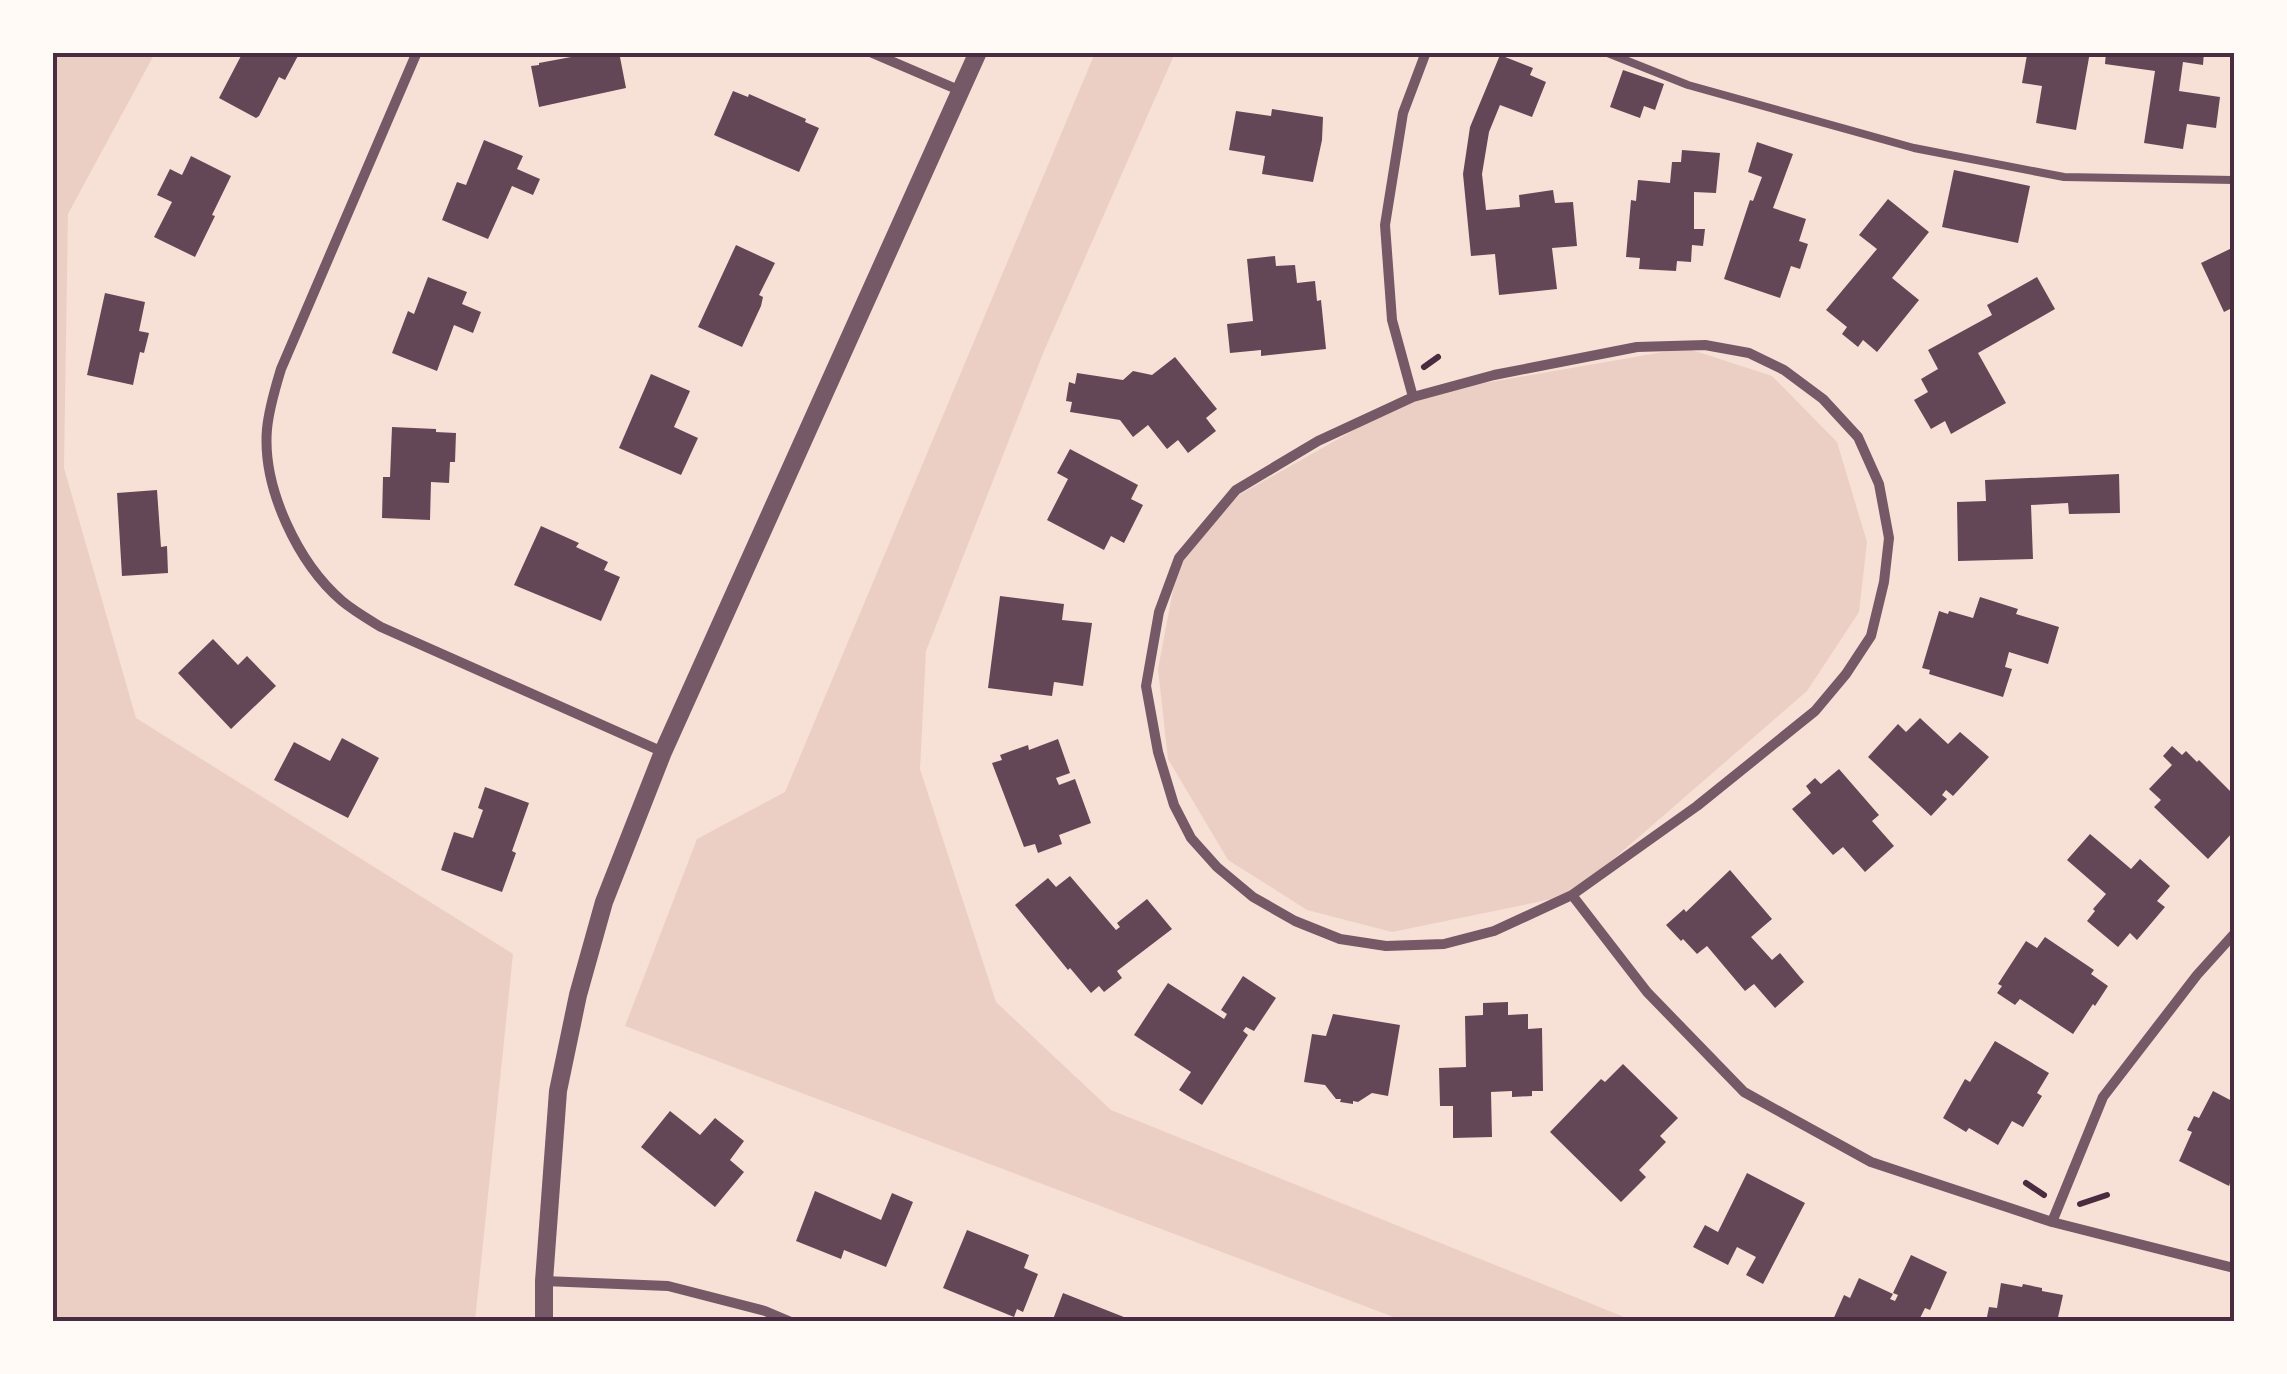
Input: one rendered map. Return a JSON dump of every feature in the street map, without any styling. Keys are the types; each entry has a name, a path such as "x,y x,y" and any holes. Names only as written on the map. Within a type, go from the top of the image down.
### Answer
{"street":[{"path":"417,52 281,369 270,404 266,433 278,504 315,572 343,602 381,627 662,752"},
{"path":"870,52 961,91"},
{"path":"544,1322 558,1091 578,995 604,902 662,752 978,52"},
{"path":"1413,397 1392,320 1385,225 1403,112 1426,52"},
{"path":"1705,344 1749,353 1784,370 1823,399 1858,437 1878,484 1889,538 1884,582 1871,636 1815,712 1697,806 1572,895 1494,931 1444,944 1386,946 1340,939 1294,921 1253,897 1217,867 1192,838 1174,805 1158,752 1146,686 1159,612 1179,558 1236,490 1318,441 1413,397 1494,375 1637,347 1705,344"},
{"path":"1572,895 1647,992 1744,1092 1870,1162 2052,1222 2234,1268"},
{"path":"2052,1222 2102,1097 2197,974 2234,934"},
{"path":"544,1280 668,1286 765,1310 791,1322"}],"lane":[{"path":"1605,52 1688,84 1914,148 2064,177 2234,180"}],"shaded area":[{"path":"52,53 155,53 68,214 64,468 136,718 513,954 475,1321 53,1321"},
{"path":"1095,53 1175,53 1044,351 926,651 920,769 996,1002 1111,1110 1634,1321 1404,1321 625,1026 697,839 785,792"},
{"path":"1686,348 1772,376 1837,442 1867,542 1859,612 1807,691 1572,895 1392,932 1307,910 1228,860 1168,759 1158,669 1178,564 1239,495 1416,395"}],"building":[{"path":"243,52 300,52 285,80 279,77 256,118 219,98"},
{"path":"570,52 619,52 626,88 539,107 531,66 571,57"},
{"path":"2032,52 2090,52 2076,130 2036,123 2042,86 2022,83 2027,55 2032,56"},
{"path":"2106,52 2204,52 2203,65 2183,62 2179,91 2220,97 2216,128 2187,124 2183,149 2144,143 2155,71 2105,64"},
{"path":"1500,55 1533,68 1530,75 1546,82 1532,117 1500,105 1489,132 1482,174 1486,210 1520,207 1519,195 1553,190 1555,203 1573,202 1577,246 1552,248 1557,289 1499,295 1495,254 1471,256 1463,174 1470,127"},
{"path":"1623,70 1664,84 1655,110 1644,106 1640,118 1610,107"},
{"path":"733,91 748,97 749,94 819,128 799,172 714,135"},
{"path":"1272,109 1323,117 1313,182 1262,174 1265,156 1229,150 1236,111 1271,116"},
{"path":"484,140 523,156 517,169 540,179 533,195 512,186 488,239 442,220 457,182 466,185"},
{"path":"1757,142 1793,154 1773,208 1806,219 1799,241 1808,244 1800,269 1791,266 1780,298 1724,279 1750,200 1753,201 1762,177 1748,172"},
{"path":"1682,150 1720,153 1716,193 1694,192 1694,229 1705,229 1703,246 1692,245 1691,262 1677,261 1676,271 1639,269 1640,258 1626,257 1631,200 1636,201 1638,180 1670,183 1672,162 1681,162"},
{"path":"191,156 231,176 195,257 154,237 172,202 157,195 170,169 182,175"},
{"path":"1954,170 2030,186 2018,243 1942,227"},
{"path":"1888,199 1929,232 1892,278 1919,300 1877,352 1863,340 1858,347 1842,334 1847,327 1826,310 1877,249 1859,235"},
{"path":"736,245 775,263 759,295 763,297 761,306 742,347 698,327"},
{"path":"2234,247 2234,307 2224,312 2201,263"},
{"path":"1275,256 1276,266 1295,265 1297,283 1315,281 1326,349 1261,356 1261,350 1230,353 1227,324 1253,321 1247,259"},
{"path":"428,277 467,292 462,304 481,312 473,333 454,325 437,371 392,353 408,311 414,314"},
{"path":"2037,277 2055,309 1978,353 2006,403 1951,434 1945,421 1931,429 1914,400 1928,392 1921,379 1938,369 1928,350 1992,315 1987,305"},
{"path":"105,293 145,302 139,331 149,333 144,353 140,352 133,385 87,375"},
{"path":"1175,357 1217,409 1206,418 1216,431 1188,453 1178,440 1167,449 1148,425 1133,437 1120,420 1070,412 1072,402 1066,401 1069,382 1075,384 1077,373 1123,380 1133,371 1152,375"},
{"path":"651,374 690,391 674,427 698,438 681,475 619,448"},
{"path":"392,427 456,433 455,462 450,462 449,483 431,482 430,520 382,518 383,477 390,477"},
{"path":"1070,449 1138,485 1131,499 1143,505 1124,543 1111,536 1104,550 1047,520 1068,479 1057,473"},
{"path":"2119,474 2120,513 2069,514 2068,503 2031,505 2033,559 1958,561 1957,502 1986,501 1985,480"},
{"path":"157,490 161,547 167,546 168,573 122,576 117,493"},
{"path":"541,526 579,543 576,547 608,562 604,570 620,577 601,621 514,585"},
{"path":"1000,596 1064,604 1062,620 1092,623 1083,686 1054,682 1052,696 988,688"},
{"path":"1980,597 2018,609 2016,614 2059,627 2048,664 2009,652 2005,667 2012,669 2003,697 1929,674 1930,670 1922,668 1939,611 1973,618"},
{"path":"213,639 238,665 247,656 276,686 231,729 178,673"},
{"path":"1920,718 1948,744 1960,732 1989,757 1953,796 1946,790 1942,795 1947,799 1931,816 1868,757 1898,724 1906,732"},
{"path":"342,738 379,758 348,818 274,780 294,742 330,761"},
{"path":"1058,739 1070,773 1056,778 1059,785 1075,779 1091,823 1059,835 1062,844 1038,853 1035,844 1024,847 992,763 1002,760 1000,755"},
{"path":"2172,746 2182,755 2186,751 2199,760 2234,795 2234,831 2208,859 2154,807 2161,800 2149,789 2172,765 2163,756"},
{"path":"1839,769 1879,815 1872,821 1894,846 1865,872 1843,847 1833,855 1792,809 1811,793 1806,786 1815,778 1821,784"},
{"path":"485,787 529,803 502,892 441,870 454,832 473,838 483,810 478,808"},
{"path":"2090,834 2131,869 2140,859 2170,886 2157,901 2165,907 2137,940 2130,933 2118,947 2087,921 2106,894 2067,860"},
{"path":"1730,870 1772,919 1751,937 1772,960 1780,953 1804,982 1775,1008 1754,984 1745,991 1707,946 1697,954 1666,925 1684,909 1686,912"},
{"path":"1070,876 1116,930 1120,927 1117,923 1147,899 1172,929 1117,971 1122,978 1104,992 1099,986 1091,993 1015,905 1048,878 1056,887"},
{"path":"2045,937 2094,970 2091,974 2108,986 2073,1034 2020,999 2015,1005 1997,993 2002,986 1998,984 2026,941 2037,948"},
{"path":"1243,976 1276,998 1254,1031 1246,1027 1243,1031 1248,1035 1202,1105 1179,1090 1191,1072 1134,1035 1168,983 1224,1019 1227,1014 1221,1010"},
{"path":"1508,1002 1508,1015 1528,1014 1528,1029 1542,1028 1543,1091 1512,1097 1512,1091 1491,1092 1492,1137 1453,1138 1453,1106 1440,1106 1439,1068 1466,1067 1465,1016 1483,1015 1483,1003"},
{"path":"1333,1014 1400,1025 1388,1096 1372,1093 1353,1104 1340,1102 1325,1085 1304,1082 1312,1034 1326,1036"},
{"path":"1995,1041 2049,1073 2037,1093 2042,1096 2023,1127 2012,1121 1998,1145 1943,1118 1965,1079 1970,1082"},
{"path":"1623,1064 1678,1118 1660,1136 1666,1142 1639,1170 1646,1177 1621,1202 1550,1132 1601,1079 1605,1082"},
{"path":"2213,1091 2234,1102 2234,1185 2229,1186 2179,1161 2192,1132 2187,1130 2194,1116 2199,1118"},
{"path":"670,1111 700,1135 715,1118 744,1141 730,1160 744,1172 715,1207 641,1147"},
{"path":"1747,1173 1805,1203 1763,1284 1746,1275 1756,1257 1737,1247 1728,1265 1693,1247 1705,1225 1718,1232"},
{"path":"815,1191 881,1220 892,1193 913,1202 886,1267 844,1250 841,1259 796,1241"},
{"path":"967,1230 1029,1255 1024,1268 1038,1274 1023,1312 1017,1309 1014,1317 943,1288"},
{"path":"1911,1255 1947,1272 1930,1310 1925,1308 1918,1322 1832,1322 1844,1295 1850,1298 1859,1278 1893,1294 1890,1299 1895,1301 1898,1295 1893,1293"},
{"path":"2001,1283 2022,1287 2023,1284 2063,1295 2057,1322 1986,1322 1989,1307 1997,1308"},
{"path":"1063,1293 1134,1321 1134,1322 1052,1322"}]}
